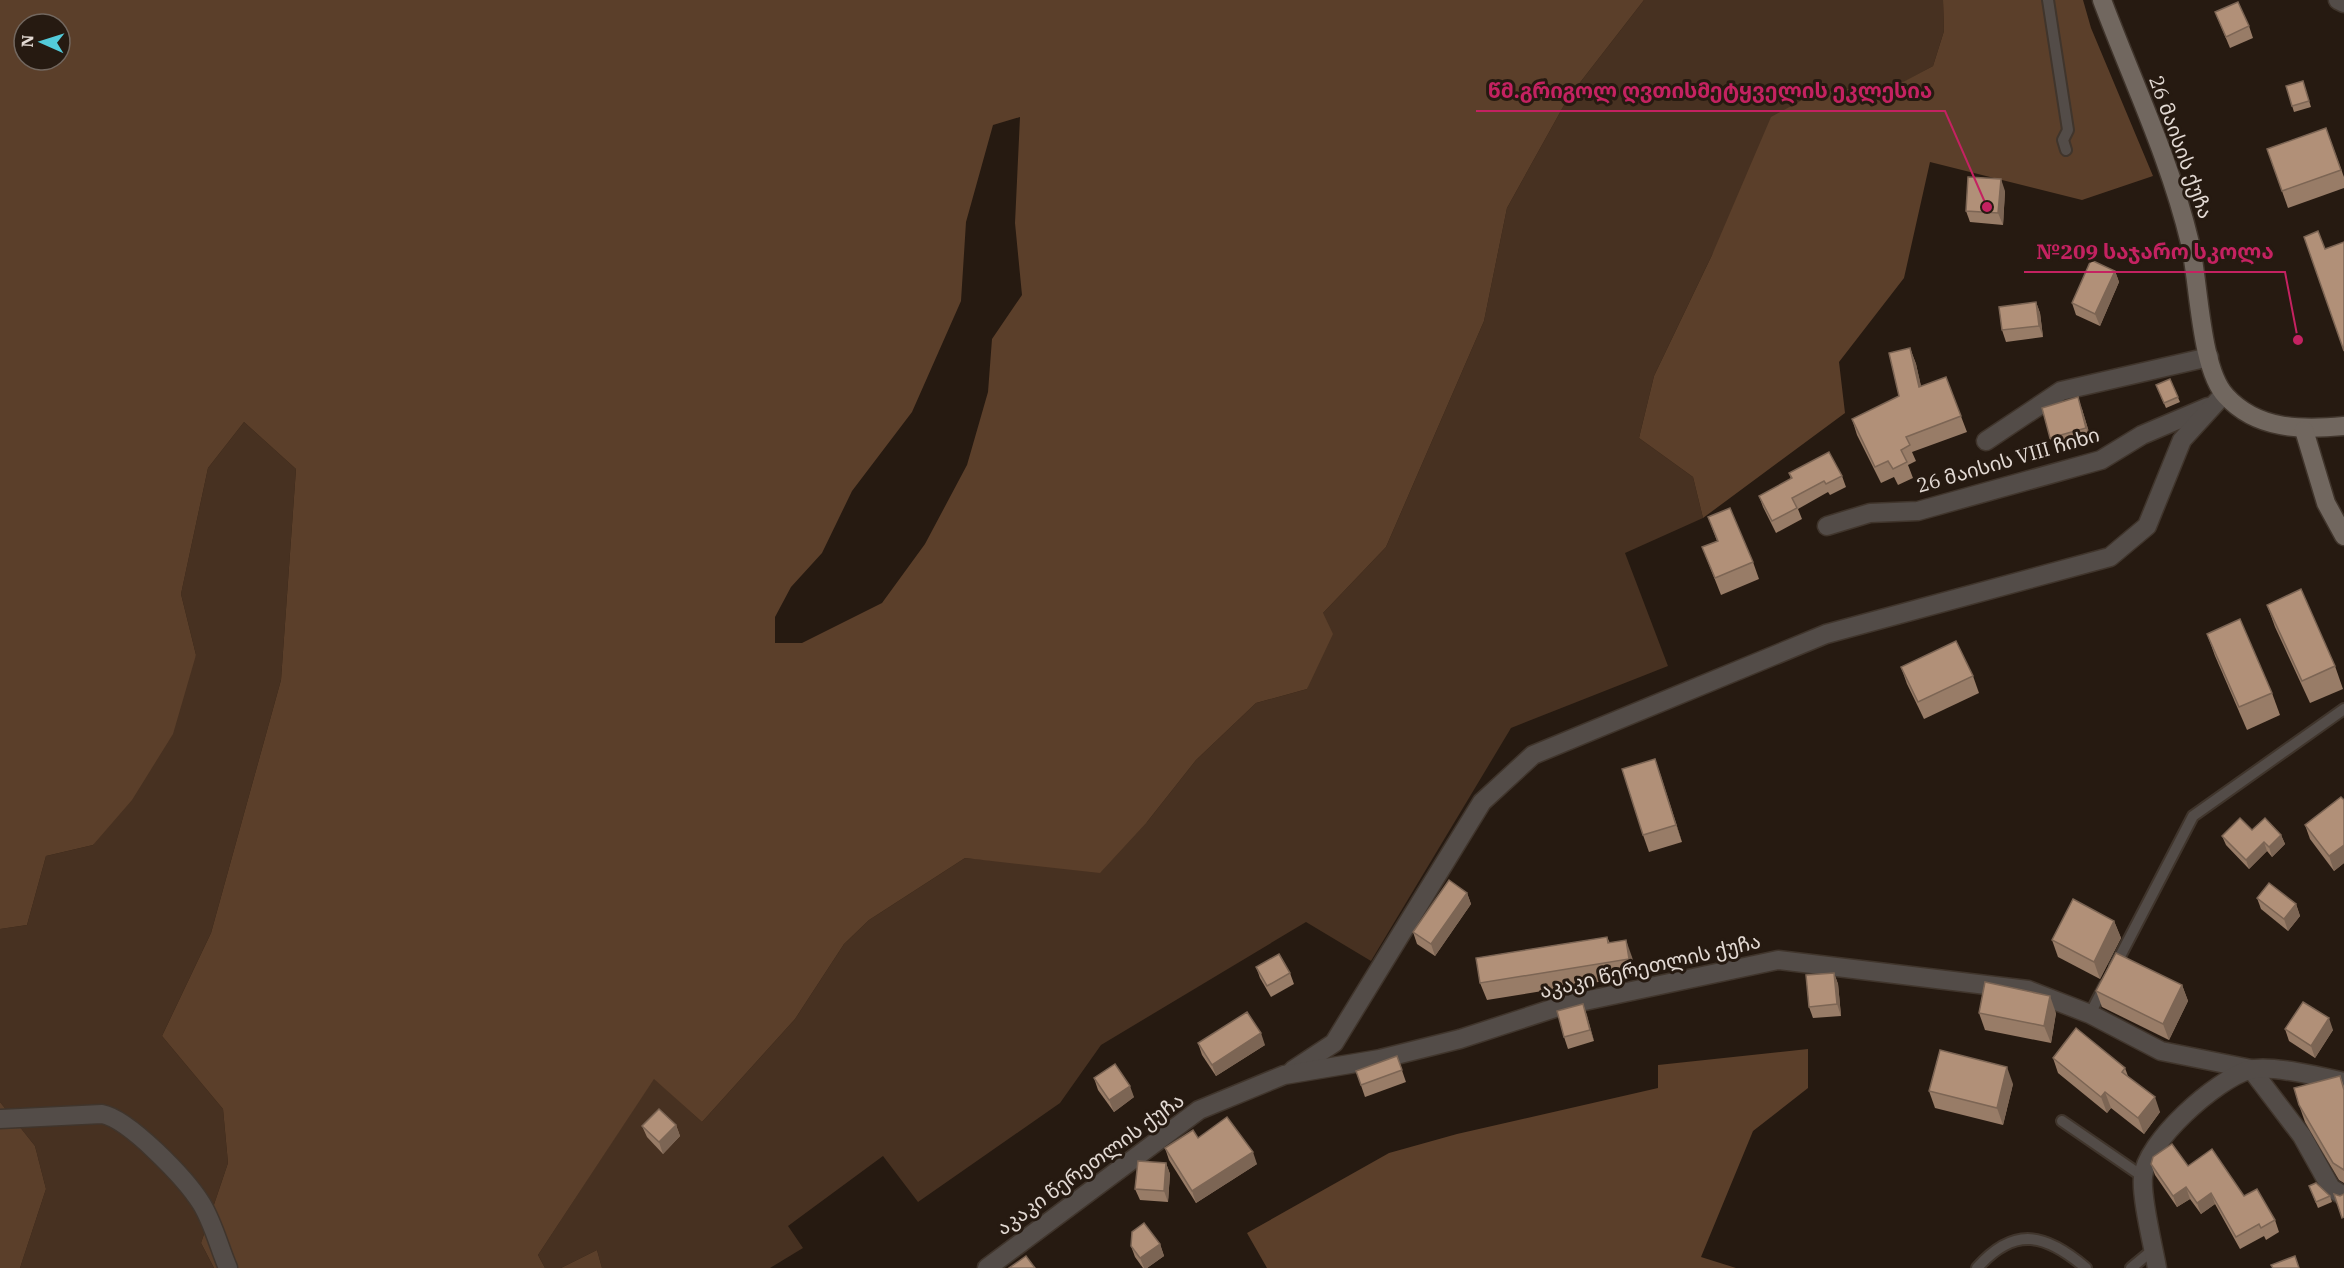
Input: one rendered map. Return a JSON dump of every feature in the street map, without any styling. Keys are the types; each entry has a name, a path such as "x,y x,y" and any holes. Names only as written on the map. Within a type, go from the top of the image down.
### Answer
{"main road":[{"name":"26 მაისის ქუჩა","path":"2102,0 2172,180 2191,244 2209,357 2224,394 2241,410 2257,419 2304,430 2344,426"},
{"path":"2304,430 2325,503 2344,536"}],"street":[{"path":"2338,0 2344,3"},
{"path":"1986,441 2061,391 2107,378 2209,357"},
{"path":"1284,1075 1334,1043 1482,801 1533,755 1826,634 2110,557 2147,526 2182,440 2224,394"},
{"name":"26 მაისის VIII ჩიხი","path":"1827,526 1870,513 1918,511 2101,460 2142,435 2206,409 2224,394"},
{"name":"აკაკი წერეთლის ქუჩა","path":"987,1268 1199,1110 1284,1075 1380,1059 1460,1039 1561,1006 1778,960 2028,990 2090,1014 2161,1051 2251,1069 2305,1073 2344,1082"},
{"path":"2157,1268 2142,1176 2161,1136 2220,1083 2251,1069 2302,1136 2331,1188 2344,1196"},
{"path":"0,1119 102,1114 114,1116 164,1159 201,1203 228,1268"}],"lane":[{"path":"2048,0 2068,130 2063,140 2066,150"},
{"path":"2090,1014 2193,816 2344,710"},
{"path":"2062,1121 2142,1176"},
{"path":"1977,1268 2006,1243 2025,1237 2042,1239 2086,1268"},
{"path":"2131,1268 2154,1249"}],"shaded area":[{"path":"0,0 1644,0 1568,98 1507,208 1484,321 1386,547 1323,613 1333,634 1307,689 1256,703 1196,760 1147,822 1100,873 965,858 869,920 844,944 795,1019 702,1122 654,1079 538,1255 545,1268 214,1268 201,1243 228,1163 223,1109 162,1036 211,933 281,680 296,469 244,422 208,468 181,594 196,655 173,734 132,800 93,845 46,856 27,925 0,929","holes":["1020,117 1015,223 1022,295 992,339 988,392 967,465 925,544 882,603 802,643 775,643 775,617 791,587 822,553 852,491 912,412 961,301 966,222 993,125"]},
{"path":"1644,0 1943,0 1944,31 1933,66 1904,82 1815,93 1712,255 1654,376 1639,438 1693,477 1703,518 1625,553 1668,666 1511,728 1371,961 1306,922 1101,1045 1060,1103 918,1202 883,1156 788,1226 803,1248 770,1268 602,1268 597,1250 561,1268 545,1268 538,1255 654,1078 702,1122 795,1019 844,944 869,920 965,858 1021,863 1147,822 1196,760 1256,703 1307,689 1323,613 1386,547 1484,321 1507,208 1568,98"},
{"path":"1943,0 2083,0 2091,28 2153,176 2082,200 1930,162 1904,278 1839,362 1845,413 1703,518 1693,477 1639,438 1654,376 1712,255 1771,117 1815,93 1903,82 1933,66 1944,31"},
{"path":"244,422 296,469 281,680 211,933 162,1036 223,1109 228,1163 201,1243 214,1268 20,1268 46,1189 35,1146 0,1102 0,929 27,925 46,856 93,845 196,655 181,594 208,468"},
{"path":"1808,1049 1808,1088 1753,1131 1701,1257 1736,1268 1267,1268 1247,1233 1389,1153 1457,1134 1658,1088 1658,1065"},
{"path":"0,1102 35,1146 46,1189 20,1268 0,1268"},
{"path":"597,1250 602,1268 561,1268"}],"building":[{"path":"2238,2 2249,26 2226,37 2215,12"},
{"path":"2303,81 2309,101 2292,106 2286,86"},
{"path":"2326,128 2341,170 2282,191 2267,149"},
{"path":"1968,177 2001,179 1998,213 1966,211"},
{"path":"2318,231 2325,249 2344,242 2344,351 2304,237"},
{"path":"2091,260 2115,271 2095,314 2072,303"},
{"path":"2036,302 2039,326 2002,330 1999,307"},
{"path":"1910,348 1919,387 1946,377 1961,416 1906,437 1910,445 1901,450 1907,462 1893,469 1888,461 1875,467 1852,419 1899,396 1889,353"},
{"path":"2170,379 2178,397 2164,403 2156,385"},
{"path":"2078,397 2086,428 2050,438 2042,408"},
{"path":"1829,452 1842,476 1826,484 1824,481 1792,498 1797,508 1772,521 1759,496 1792,478 1789,473"},
{"path":"1730,508 1753,562 1715,578 1702,547 1718,541 1708,517"},
{"path":"2301,589 2335,666 2302,681 2267,605"},
{"path":"2240,619 2272,693 2239,707 2207,634"},
{"path":"1956,641 1973,676 1918,702 1901,667"},
{"path":"1655,759 1676,825 1643,835 1622,769"},
{"path":"2341,797 2344,800 2344,845 2329,856 2305,825"},
{"path":"2240,818 2252,830 2265,818 2281,835 2269,847 2264,842 2246,860 2222,836"},
{"path":"1449,880 1467,893 1431,944 1413,932"},
{"path":"2269,883 2296,904 2284,919 2257,898"},
{"path":"2073,899 2114,921 2094,962 2052,940"},
{"path":"1607,937 1608,943 1626,940 1629,959 1480,983 1476,958"},
{"path":"2116,953 2182,985 2163,1024 2096,991"},
{"path":"1279,954 1290,973 1267,986 1256,967"},
{"path":"1834,973 1837,1004 1809,1007 1806,975"},
{"path":"1985,982 2050,996 2044,1026 1979,1013"},
{"path":"2303,1002 2329,1018 2311,1046 2285,1029"},
{"path":"1583,1004 1590,1030 1564,1037 1557,1011"},
{"path":"1247,1012 1261,1033 1212,1065 1198,1043"},
{"path":"2076,1028 2125,1068 2122,1072 2155,1097 2138,1118 2105,1092 2101,1097 2053,1058"},
{"path":"1940,1050 2007,1067 1997,1108 1929,1091"},
{"path":"1397,1056 1402,1070 1361,1085 1356,1071"},
{"path":"1115,1064 1130,1086 1109,1100 1094,1078"},
{"path":"2340,1076 2344,1090 2344,1170 2333,1163 2299,1105 2294,1088"},
{"path":"659,1109 676,1125 659,1142 642,1126"},
{"path":"1227,1117 1253,1152 1192,1191 1165,1148 1193,1130 1198,1138"},
{"path":"2172,1144 2188,1166 2212,1149 2244,1196 2257,1189 2275,1220 2261,1228 2259,1224 2236,1237 2211,1193 2197,1203 2186,1187 2173,1196 2151,1164 2153,1157"},
{"path":"1138,1161 1166,1163 1164,1191 1135,1189"},
{"path":"2316,1183 2330,1196 2316,1202 2309,1186"},
{"path":"2334,1194 2340,1196 2344,1194 2344,1217 2342,1218"},
{"path":"1144,1223 1160,1244 1140,1258 1131,1246 1132,1232"},
{"path":"1026,1256 1035,1268 1009,1268"},
{"path":"2295,1256 2299,1268 2273,1268 2271,1265"}],"place":[{"name":"წმ.გრიგოლ ღვთისმეტყველის ეკლესია","path":"1987,207"},
{"name":"№209 საჯარო სკოლა","path":"2298,340"}]}
